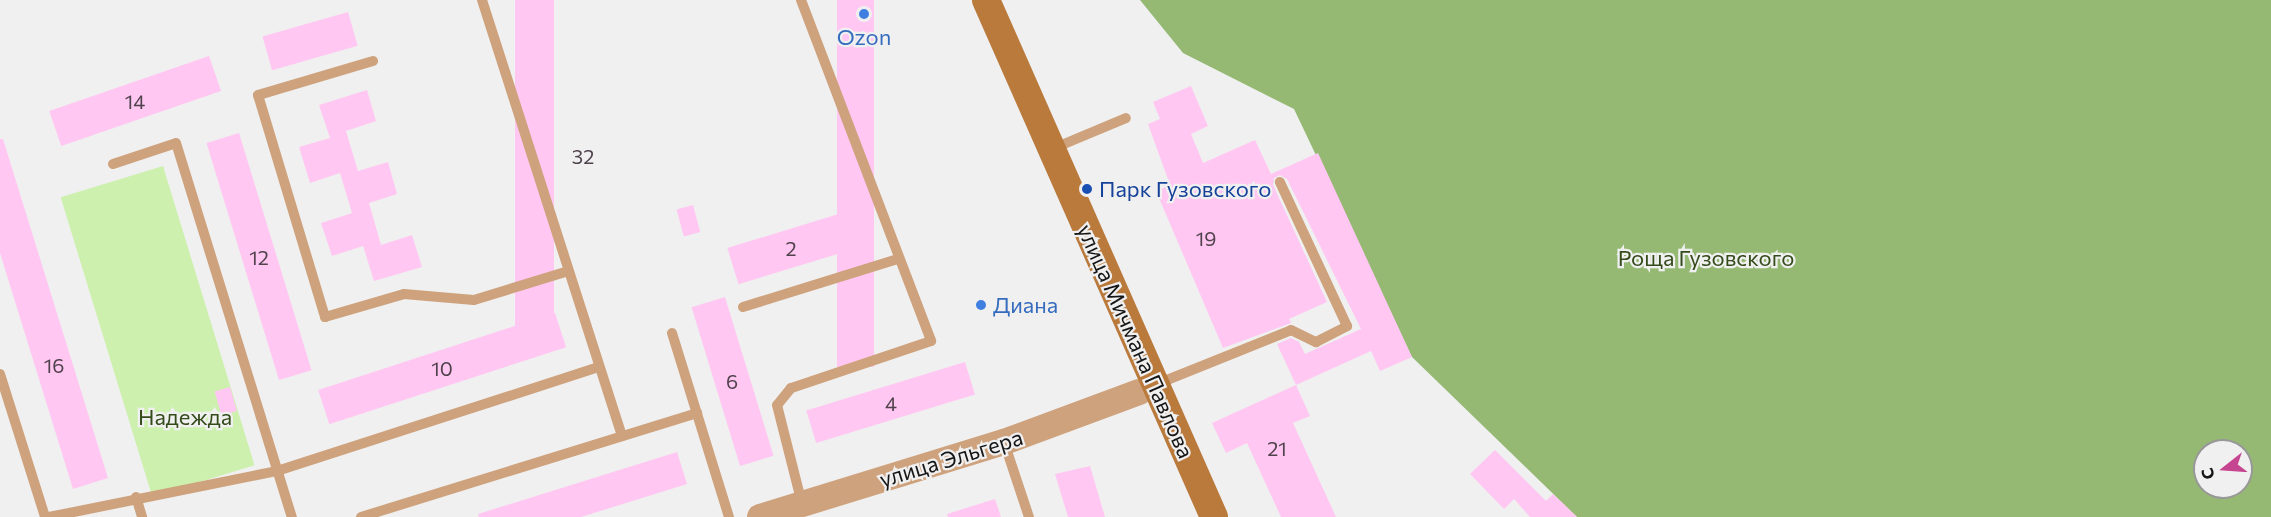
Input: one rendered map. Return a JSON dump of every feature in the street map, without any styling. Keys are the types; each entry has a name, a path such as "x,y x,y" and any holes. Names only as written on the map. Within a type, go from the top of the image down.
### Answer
{"main road":[{"name":"улица Мичмана Павлова","path":"966,0 1043,152 1148,388 1214,517"},
{"name":"улица Мичмана Павлова","path":"986,0 1043,152"},
{"name":"улица Мичмана Павлова","path":"1148,388 1194,517"}],"street":[{"name":"улица Эльгера","path":"760,517 1004,442 1148,388"}],"lane":[{"path":"483,0 622,436"},
{"path":"801,0 931,341 791,388 777,405 802,504"},
{"path":"373,61 258,95 325,317 404,294 474,300 568,271"},
{"path":"1043,152 1126,118"},
{"path":"113,164 176,143 292,517"},
{"path":"1148,388 1290,330 1316,342 1347,326 1280,182"},
{"path":"742,307 898,259"},
{"path":"672,333 729,517"},
{"path":"0,374 47,517 136,497 277,471 599,367"},
{"path":"361,517 697,413"},
{"path":"1004,442 1029,517"},
{"path":"136,497 142,517"}],"green space":[{"name":"Роща Гузовского","path":"1140,0 2271,0 2271,517 1577,517 1412,357 1294,109 1183,53"},
{"name":"Надежда","path":"163,166 255,465 152,497 61,197"}],"building":[{"path":"515,0 554,0 554,337 515,337"},
{"path":"837,0 874,0 874,367 837,367"},
{"path":"348,12 358,46 272,70 262,37"},
{"path":"209,56 221,91 61,146 49,111"},
{"path":"1191,86 1208,126 1191,134 1203,163 1255,140 1271,174 1318,153 1412,357 1380,371 1371,351 1296,385 1277,344 1291,338 1299,342 1305,354 1361,329 1287,179 1280,175 1274,178 1273,185 1327,302 1289,319 1291,323 1223,348 1156,191 1170,185 1148,124 1160,119 1153,102"},
{"path":"367,90 376,121 346,131 358,171 388,162 397,194 369,203 381,245 412,235 422,267 374,281 363,246 332,256 321,223 352,213 340,173 310,183 299,147 330,138 319,105"},
{"path":"239,133 312,370 279,380 206,143"},
{"path":"0,139 3,139 108,478 73,489 0,253"},
{"path":"693,205 700,232 684,236 677,209"},
{"path":"845,212 856,248 738,284 727,248"},
{"path":"725,297 774,456 740,466 692,307"},
{"path":"555,313 566,347 329,424 318,390"},
{"path":"965,362 975,395 816,443 806,411"},
{"path":"1296,385 1310,416 1293,423 1336,517 1281,517 1247,443 1226,453 1212,423"},
{"path":"230,387 237,411 222,415 215,391"},
{"path":"1495,450 1546,501 1553,494 1577,517 1530,517 1514,499 1504,509 1470,474"},
{"path":"677,452 687,484 581,517 479,517 478,514"},
{"path":"1090,466 1105,517 1068,517 1055,474"},
{"path":"995,499 1001,517 948,517 947,514"}],"place":[{"name":"Ozon","path":"864,14"},
{"name":"Парк Гузовского","path":"1087,189"},
{"name":"Диана","path":"981,305"}]}
